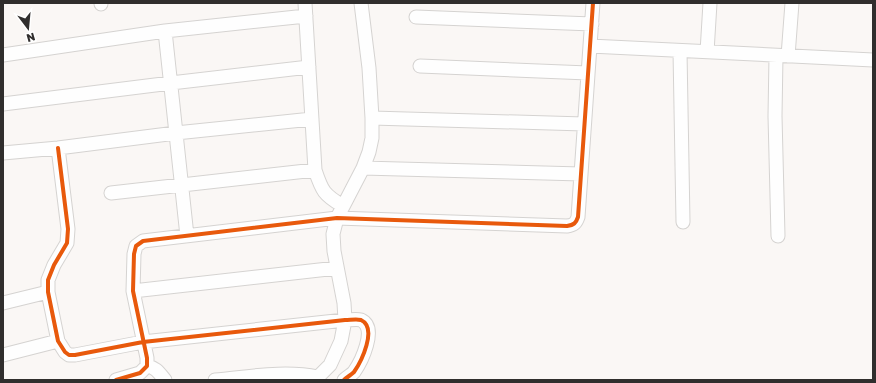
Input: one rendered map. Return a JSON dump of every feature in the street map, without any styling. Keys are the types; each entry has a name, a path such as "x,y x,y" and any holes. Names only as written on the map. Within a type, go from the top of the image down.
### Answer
{"street":[{"path":"215,380 278,374 301,374 316,379 330,364 341,341 345,320 344,303 334,251 333,234 337,218 363,168 372,138 369,68 361,3"},
{"path":"116,380 140,374 147,366 147,358 133,291 134,254 136,246 142,241 337,218 573,225 578,217 594,3"},
{"path":"707,52 710,3"},
{"path":"778,236 775,116 782,56 792,3"},
{"path":"3,55 305,9 315,170 322,190 330,198 344,206"},
{"path":"416,17 592,24"},
{"path":"165,31 187,236"},
{"path":"590,46 873,60"},
{"path":"680,51 683,222"},
{"path":"420,66 588,73"},
{"path":"3,104 308,67"},
{"path":"372,118 584,124"},
{"path":"3,153 312,119"},
{"path":"58,148 68,229 68,243 54,265 48,280 48,292 58,341 65,352 69,355 75,355 143,342 345,320 360,320 366,324 368,342 363,356 353,372 344,380"},
{"path":"363,168 581,174"},
{"path":"112,193 315,170"},
{"path":"133,291 337,268"},
{"path":"3,303 48,292"},
{"path":"3,355 58,341"},
{"path":"147,366 153,367 159,371 165,380"}],"cycle path":[{"path":"116,380 140,373 147,366 147,358 133,291 134,254 136,246 143,241 337,218 567,226 574,223 578,217 593,3"},
{"path":"58,148 68,229 67,243 54,265 48,280 48,292 58,341 65,352 69,355 75,355 143,342 345,320 361,320 366,324 368,330 364,353 354,372 344,380"}]}
